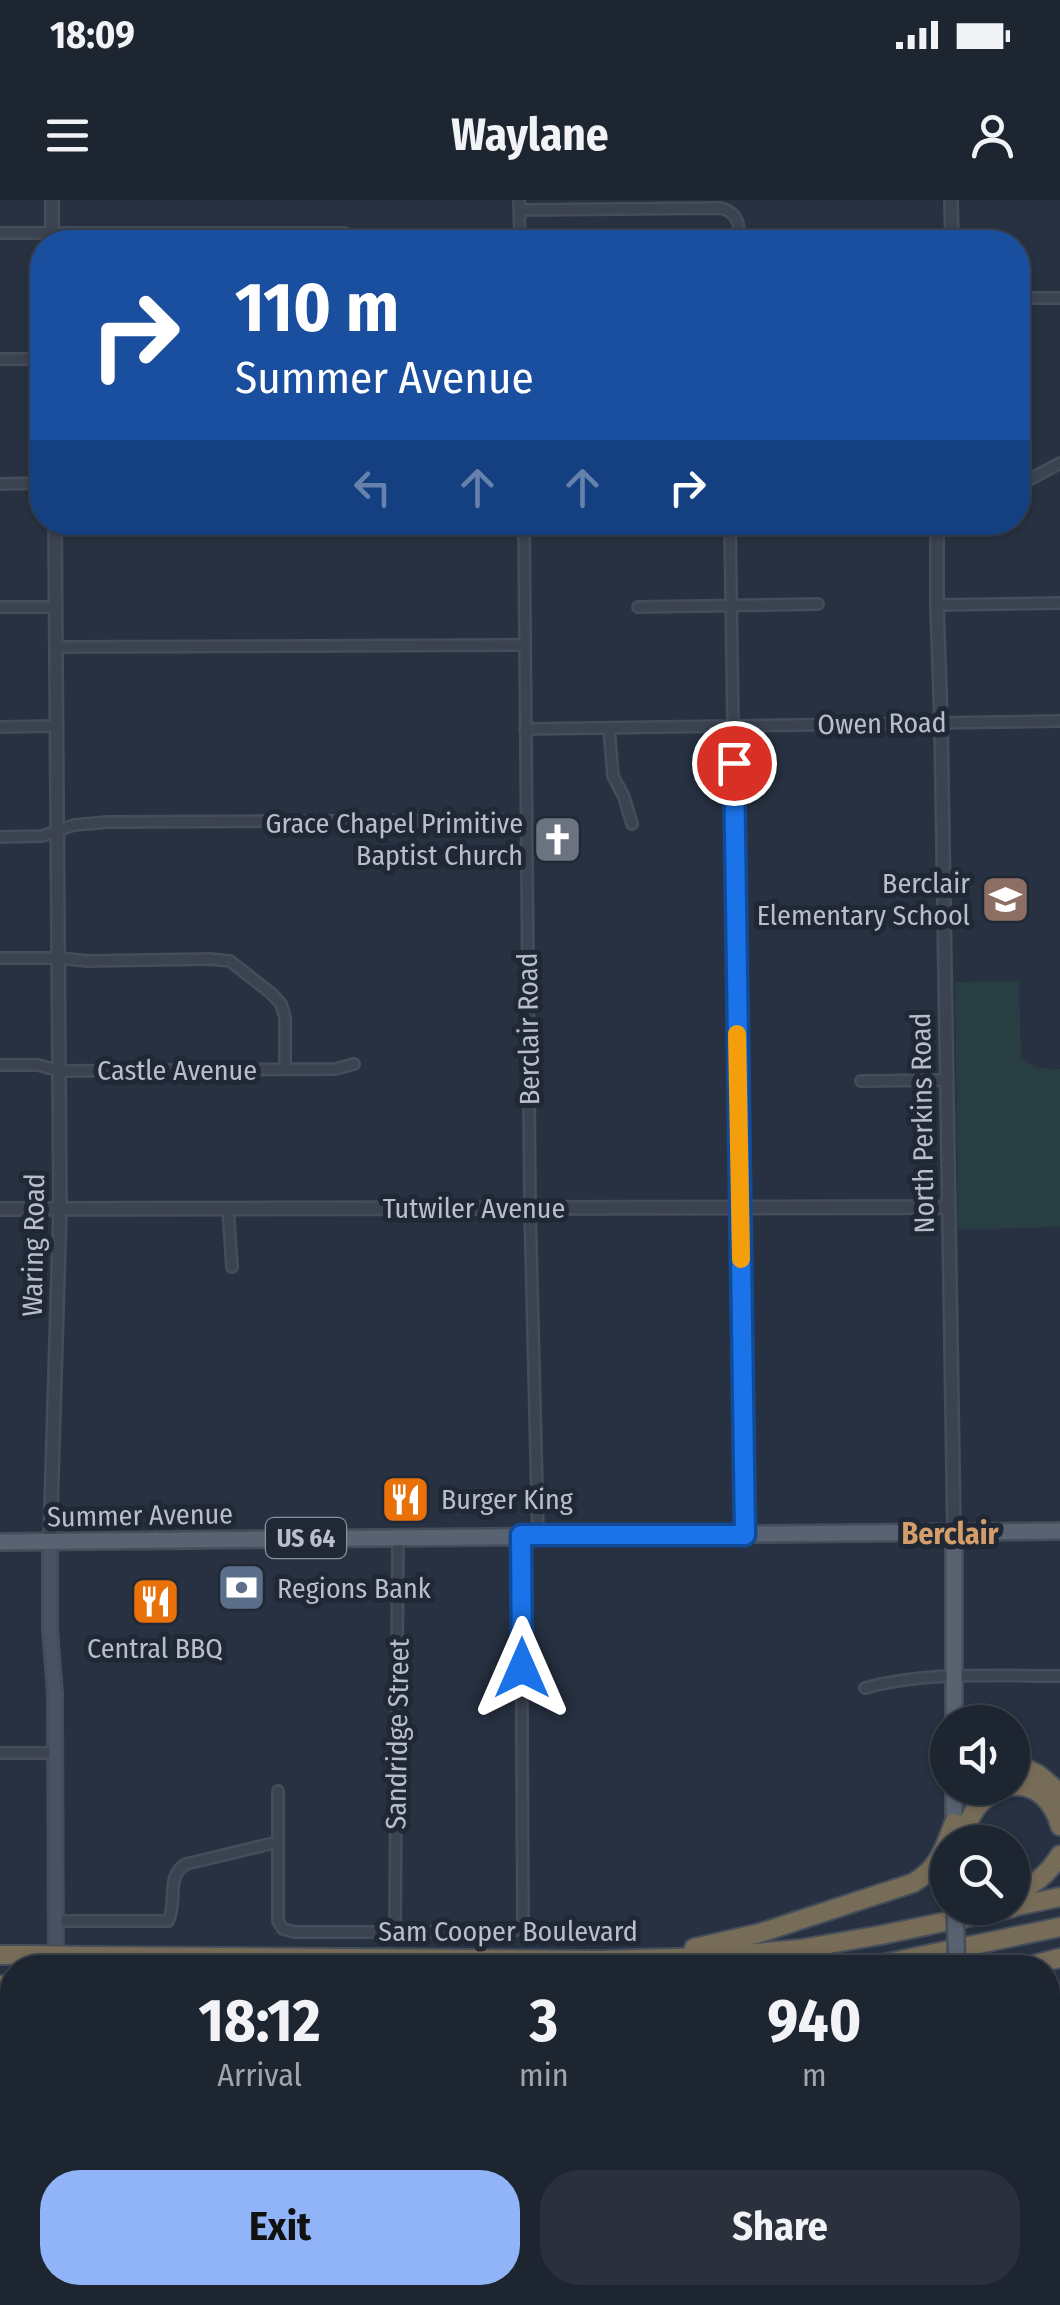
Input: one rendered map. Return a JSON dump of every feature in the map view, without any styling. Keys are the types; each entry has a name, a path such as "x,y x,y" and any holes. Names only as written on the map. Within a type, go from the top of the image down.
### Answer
{"highway":[{"path":"1030,1770 1060,1793"},
{"path":"1030,1788 1042,1794 1056,1810 1060,1826"},
{"path":"646,1955 709,1946 760,1933 914,1883 928,1874 945,1848 954,1823"},
{"path":"1030,1887 1050,1872 1060,1855"},
{"name":"Sam Cooper Boulevard","path":"1030,1904 1060,1897"},
{"name":"Sam Cooper Boulevard","path":"732,1955 800,1949 930,1919"},
{"path":"927,1955 1060,1928"},
{"name":"Sam Cooper Boulevard","path":"0,1955 35,1955"}],"main road":[{"name":"North Perkins Road","path":"954,1531 954,1705"},
{"name":"Summer Avenue","path":"0,1542 1060,1531"},
{"name":"Waring Road","path":"50,1541 50,1629 55,1677 56,1955"},
{"path":"954,1805 954,1823"},
{"path":"951,1925 955,1955"}],"street":[{"path":"52,200 52,230"},
{"path":"952,200 952,230"},
{"path":"520,230 519,205 721,208 737,218 738,230"},
{"path":"0,233 30,236"},
{"path":"1030,298 1060,298"},
{"path":"0,360 30,359"},
{"path":"1030,479 1060,463"},
{"path":"0,484 30,483"},
{"name":"Waring Road","path":"50,1541 60,1208 55,535"},
{"name":"Berclair Road","path":"395,1931 509,1932 523,1928 530,1535 524,535"},
{"path":"730,535 745,1535"},
{"name":"North Perkins Road","path":"937,535 954,1531"},
{"path":"937,605 1060,603"},
{"path":"638,607 818,604"},
{"path":"0,607 56,607"},
{"path":"56,647 524,645"},
{"name":"Owen Road","path":"525,729 1060,721"},
{"path":"0,727 56,726"},
{"path":"609,729 613,776 632,824"},
{"path":"0,838 34,837 74,825 108,822 525,820"},
{"path":"0,958 230,962 281,1004 285,1069"},
{"name":"Castle Avenue","path":"0,1065 38,1065 60,1071 341,1068 354,1064"},
{"path":"861,1081 946,1080"},
{"name":"Tutwiler Avenue","path":"0,1209 948,1206"},
{"path":"228,1208 232,1267"},
{"name":"Sandridge Street","path":"395,1931 398,1537"},
{"path":"865,1688 887,1682 955,1676 1060,1676"},
{"path":"0,1753 55,1753"},
{"path":"278,1790 278,1921 284,1929 395,1931"},
{"path":"56,1921 168,1920 177,1870 186,1864 278,1842"}],"green space":[{"path":"1019,981 1021,1056 1035,1068 1060,1069 1060,1227 958,1230 955,982"}],"slow traffic":[{"path":"737,1034 741,1259"}],"place":[{"name":"Grace Chapel Primitive Baptist Church","path":"558,839"},
{"name":"Berclair Elementary School","path":"1005,899"},
{"name":"Burger King","path":"406,1499"},
{"name":"Regions Bank","path":"242,1588"},
{"name":"Central BBQ","path":"155,1601"}],"district":[{"name":"Berclair","path":"950,1534"}],"route":[{"path":"522,1668 521,1535 745,1535 734,763"}]}
